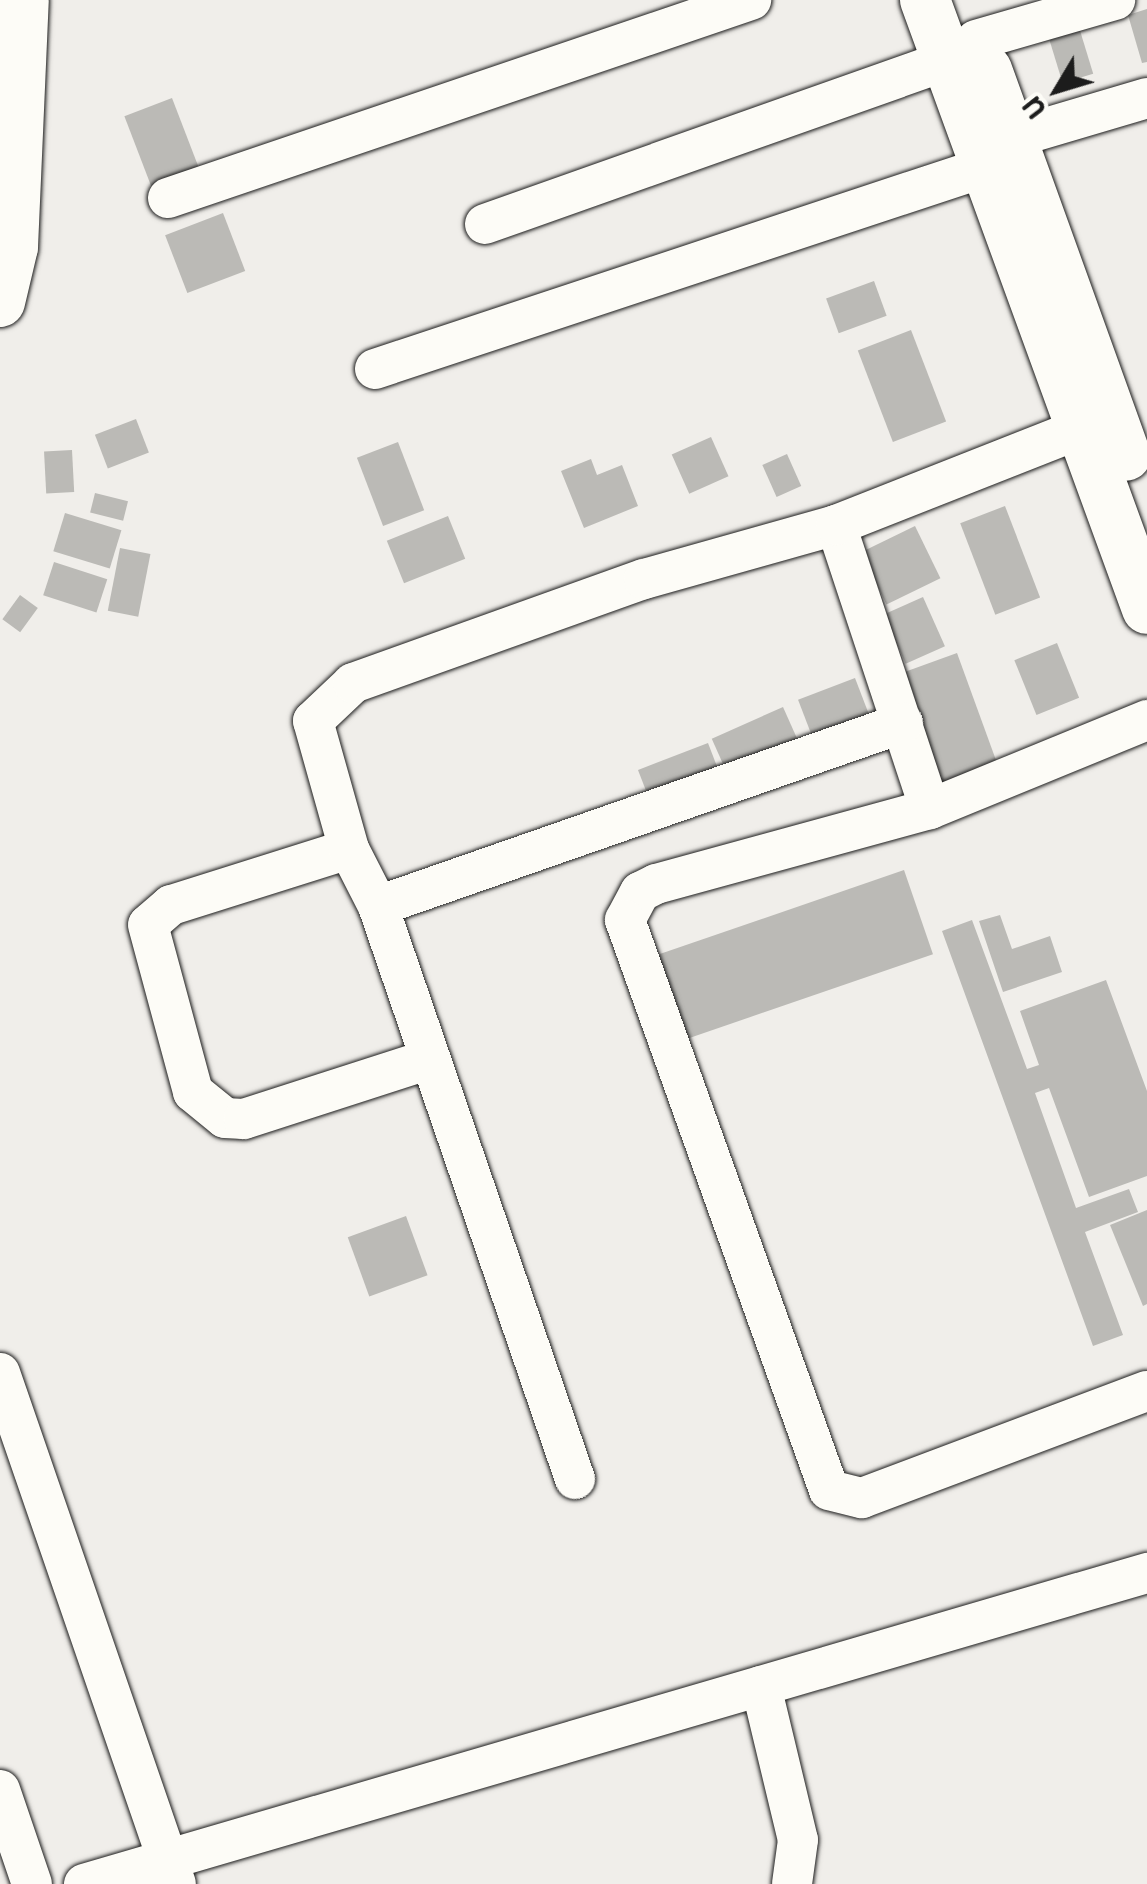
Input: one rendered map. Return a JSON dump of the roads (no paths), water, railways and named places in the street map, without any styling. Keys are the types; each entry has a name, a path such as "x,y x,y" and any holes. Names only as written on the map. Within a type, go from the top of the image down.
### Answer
{"main road":[{"path":"0,302 12,247 24,0"},
{"path":"924,0 962,33 999,152 1050,289 1147,519"},
{"path":"1050,289 1080,429 1147,610"}],"street":[{"path":"168,198 751,0"},
{"path":"485,224 962,33 1114,0"},
{"path":"375,370 1147,98"},
{"path":"575,1479 378,906 350,850 315,734 328,697 644,579 836,525 1080,429"},
{"path":"836,525 930,809"},
{"path":"378,906 903,723"},
{"path":"1145,730 930,809 656,884 640,892 625,920 828,1490 862,1498 1147,1391"},
{"path":"350,850 170,905 148,925 193,1092 225,1118 244,1118 430,1059"},
{"path":"0,1373 173,1873"},
{"path":"84,1884 173,1873 761,1686 1147,1573"},
{"path":"761,1686 795,1821 792,1884"},
{"path":"0,1790 32,1884"}]}
